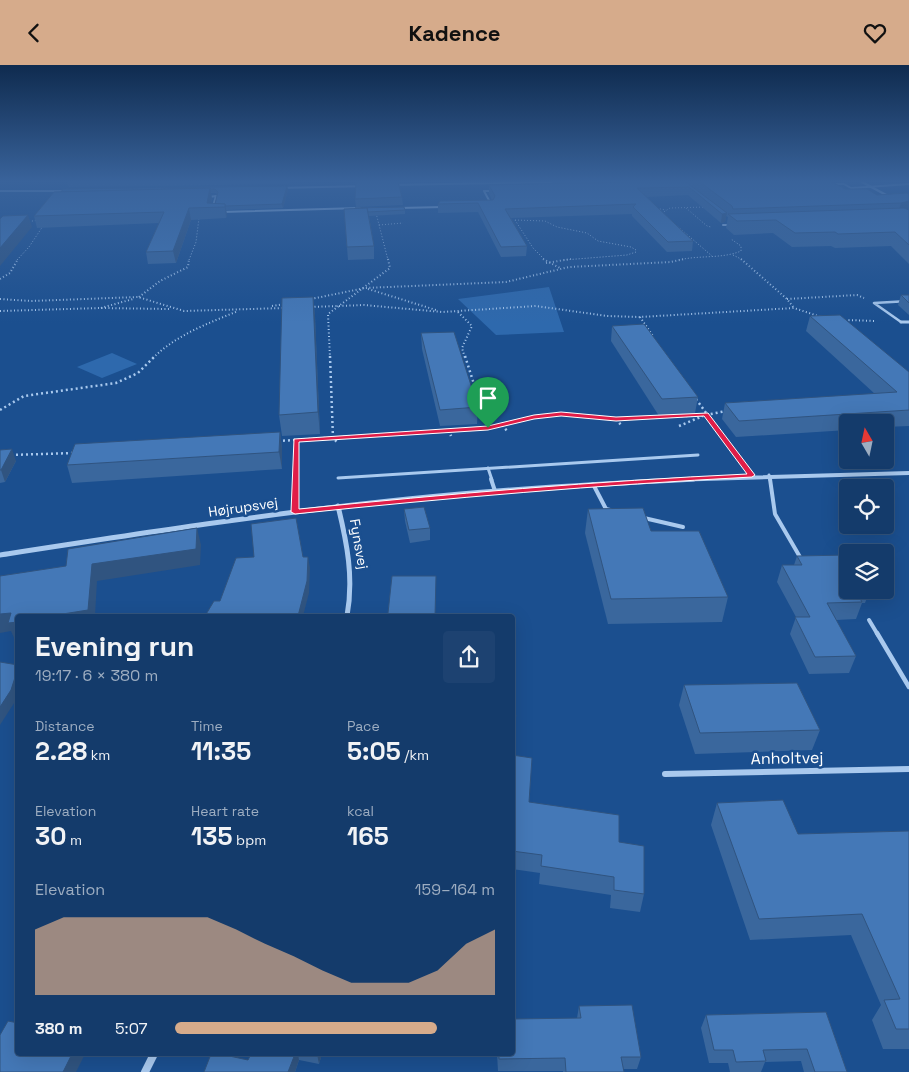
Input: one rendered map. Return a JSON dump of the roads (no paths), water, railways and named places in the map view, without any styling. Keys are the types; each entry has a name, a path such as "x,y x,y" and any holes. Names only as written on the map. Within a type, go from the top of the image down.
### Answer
{"street":[{"path":"901,322 909,322"},
{"name":"Højrupsvej","path":"0,555 338,506 495,491 752,475 909,473"},
{"name":"Fynsvej","path":"338,506 352,569 347,614"},
{"name":"Anholtvej","path":"665,773 909,769"},
{"path":"145,1072 153,1056"}],"lane":[{"path":"901,322 874,303 909,301"},
{"path":"338,478 698,455"},
{"path":"488,468 495,491"},
{"path":"769,475 775,514 800,557"},
{"path":"593,484 606,509 615,511"},
{"path":"635,516 683,527"},
{"path":"869,620 909,687"}]}
